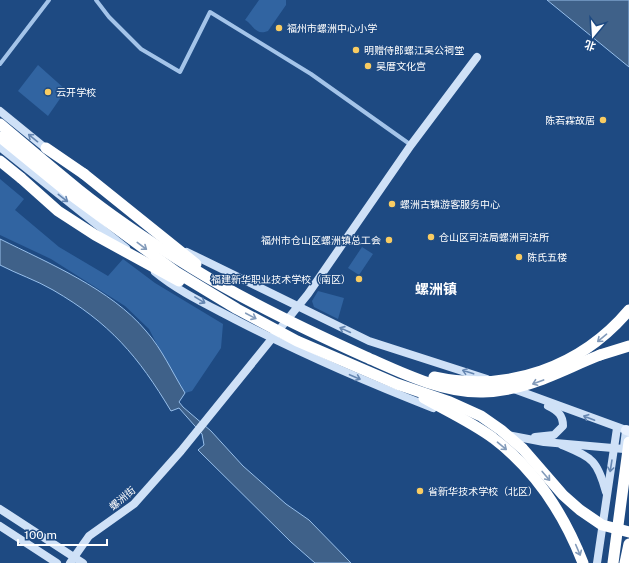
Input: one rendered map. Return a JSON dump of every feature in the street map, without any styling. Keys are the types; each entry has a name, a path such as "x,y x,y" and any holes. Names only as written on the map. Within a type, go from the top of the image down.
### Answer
{"highway":[{"path":"0,124 80,191 151,241 267,310 330,342 407,374 457,390 483,392 521,388 550,378 609,352 629,346"},
{"path":"0,137 70,194 176,272 297,341 397,384 450,402 486,420 523,449 560,491 580,510 602,525 629,532"},
{"path":"46,148 84,174 165,237 220,283"},
{"path":"0,160 58,211 95,235 152,267 198,290 216,296"},
{"path":"365,356 393,366 445,380 475,382 510,379 554,367 579,354 600,339 629,310"},
{"path":"397,384 477,428 502,446 522,464 542,488 560,514 583,563"},
{"path":"613,563 624,447"},
{"path":"624,563 629,544"}],"main road":[{"name":"螺洲街","path":"72,560 89,536 134,504 185,446 271,338 298,307 411,145 477,57"},
{"path":"0,111 86,181 168,241 298,307 382,346 460,370 624,430 624,447 608,563"},
{"path":"0,147 163,279 213,308 271,338 387,390 481,427 522,438 624,447"},
{"path":"522,393 560,413 563,422 561,430 554,435 522,438"},
{"path":"556,442 584,455 594,463 601,473 607,495"},
{"path":"597,563 607,495 624,447"},
{"path":"0,509 72,560 83,563"},
{"path":"0,526 57,563"}],"street":[{"path":"0,64 49,0"},
{"path":"96,0 109,17 141,49 180,72 210,12 311,74 411,145"}],"shaded area":[{"path":"259,0 286,0 286,5 268,31 264,32 257,31 245,20"},
{"path":"547,0 629,0 629,67"},
{"path":"38,65 66,90 48,116 18,91"},
{"path":"0,179 24,199 15,210 59,247 108,276 123,259 155,283 223,324 221,348 192,391 185,393 168,366 149,329 125,306 51,259 0,235"},
{"path":"0,239 78,278 115,302 132,316 157,345 185,393 179,402 183,407 211,431 243,466 286,504 309,520 351,563 315,563 291,542 198,450 204,445 202,434 179,408 171,411 159,391 134,357 107,328 73,302 53,290 0,265"},
{"path":"362,247 373,254 359,275 348,268"},
{"path":"318,291 344,298 338,319 314,307 312,301"}],"place":[{"name":"福州市螺洲中心小学","path":"279,28"},
{"name":"明赠侍郎螺江吴公祠堂","path":"356,50"},
{"name":"吴厝文化宫","path":"368,66"},
{"name":"云开学校","path":"48,92"},
{"name":"陈若霖故居","path":"603,120"},
{"name":"螺洲古镇游客服务中心","path":"392,204"},
{"name":"仓山区司法局螺洲司法所","path":"431,237"},
{"name":"福州市仓山区螺洲镇总工会","path":"389,240"},
{"name":"陈氏五楼","path":"519,257"},
{"name":"福建新华职业技术学校（南区）","path":"359,279"},
{"name":"省新华技术学校（北区）","path":"420,491"}],"district":[{"name":"螺洲镇","path":"436,289"}]}
